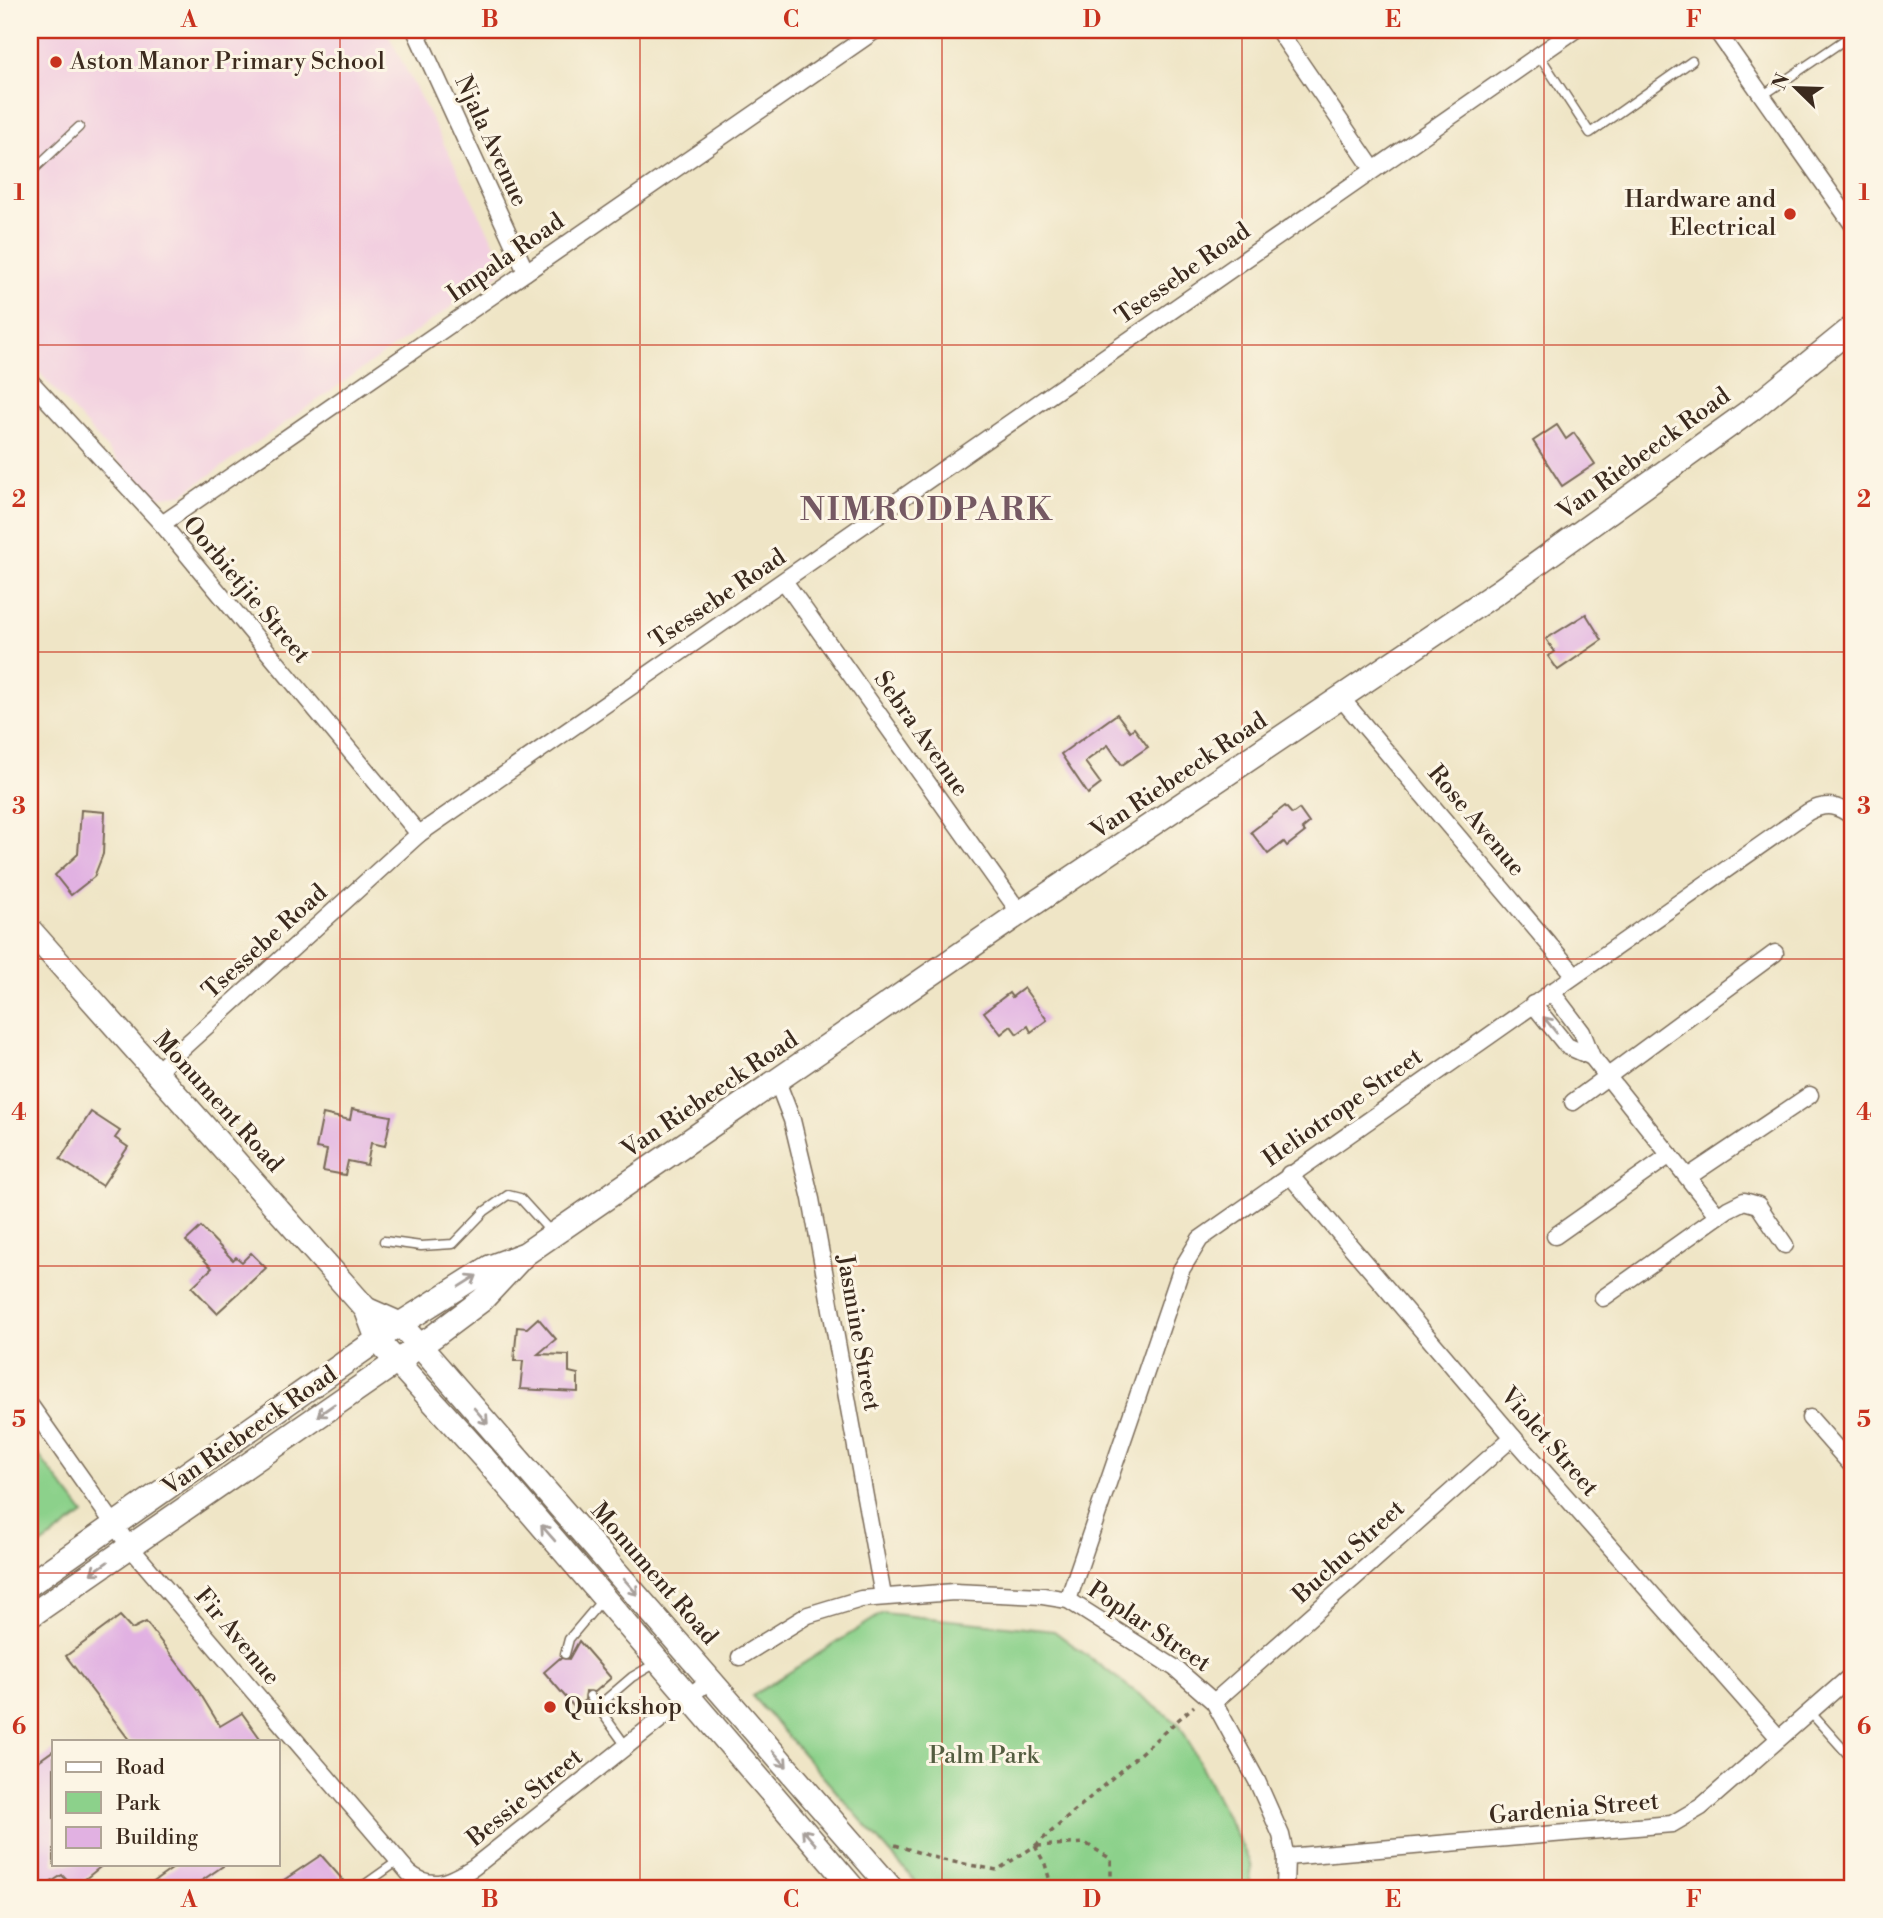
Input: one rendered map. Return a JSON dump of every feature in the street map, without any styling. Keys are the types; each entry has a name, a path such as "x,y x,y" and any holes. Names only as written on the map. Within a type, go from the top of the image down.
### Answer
{"street":[{"name":"Njala Avenue","path":"415,30 526,272"},
{"name":"Impala Road","path":"162,524 876,30"},
{"path":"1278,30 1373,169"},
{"name":"Tsessebe Road","path":"156,1072 419,834 1575,30"},
{"path":"1716,30 1853,225"},
{"name":"Van Riebeeck Road","path":"30,1616 481,1300 525,1254 1020,914 1499,591 1707,441 1853,328"},
{"name":"Oorbietjie Street","path":"30,381 162,524 419,834"},
{"name":"Sebra Avenue","path":"785,581 1020,914"},
{"name":"Rose Avenue","path":"1342,698 1574,974"},
{"name":"Heliotrope Street","path":"1068,1600 1189,1253 1210,1230 1808,811 1817,807 1835,806 1853,817"},
{"name":"Monument Road","path":"30,930 366,1309 378,1341 853,1888"},
{"path":"1573,1102 1775,953"},
{"path":"1551,991 1582,1032 1592,1057 1718,1216"},
{"path":"1533,1004 1567,1045 1592,1057"},
{"name":"Jasmine Street","path":"777,1081 792,1120 811,1199 883,1596"},
{"path":"1688,1177 1810,1096"},
{"path":"1555,1236 1670,1155"},
{"name":"Violet Street","path":"1289,1174 1513,1437 1779,1738"},
{"path":"1603,1298 1736,1204 1751,1202 1762,1210 1785,1245"},
{"name":"Van Riebeeck Road","path":"30,1584 400,1324 490,1267 525,1254"},
{"name":"Monument Road","path":"366,1309 400,1324 891,1888"},
{"name":"Fir Avenue","path":"30,1405 130,1547 398,1861 409,1873 427,1884"},
{"path":"1810,1418 1853,1467"},
{"name":"Buchu Street","path":"1211,1698 1513,1437"},
{"name":"Poplar Street","path":"740,1657 808,1615 842,1603 883,1596 954,1592 1043,1596 1068,1600 1175,1668 1211,1698 1257,1781 1281,1835 1286,1857 1284,1888"},
{"name":"Gardenia Street","path":"1286,1857 1672,1824 1701,1807 1853,1674"},
{"name":"Bessie Street","path":"427,1884 453,1880 474,1867 711,1679"}],"lane":[{"path":"1762,96 1853,34"},
{"path":"1539,55 1590,133 1692,61"},
{"path":"30,173 79,127"},
{"path":"384,1241 421,1246 453,1244 485,1211 508,1195 520,1198 553,1235"},
{"path":"565,1654 569,1639 604,1599"},
{"path":"597,1707 632,1677 658,1662"},
{"path":"590,1696 626,1746"},
{"path":"1810,1712 1853,1760"},
{"path":"360,1888 398,1861"}],"path":[{"path":"895,1845 943,1860 997,1870 1035,1846 1211,1698"},
{"path":"1035,1846 1085,1843 1111,1859 1111,1885 1106,1888"},
{"path":"1035,1846 1045,1864 1052,1888"}],"shaded area":[{"name":"Aston Manor Primary School","path":"30,30 386,30 507,268 183,494 150,497 30,362"}],"green space":[{"path":"30,1444 84,1514 30,1553"},
{"name":"Palm Park","path":"883,1613 1054,1631 1180,1725 1252,1866 1249,1888 921,1888 752,1696"}],"building":[{"path":"1557,425 1566,439 1574,433 1595,464 1562,486 1533,441"},
{"path":"1586,614 1602,640 1558,670 1548,656 1555,652 1546,639"},
{"path":"1117,714 1130,731 1134,728 1148,747 1122,765 1108,745 1085,762 1101,784 1088,794 1061,754"},
{"path":"1285,806 1292,814 1299,809 1309,823 1302,829 1305,832 1287,846 1284,842 1268,854 1251,832"},
{"path":"81,810 105,812 103,854 94,877 71,895 55,875 78,854"},
{"path":"1024,988 1047,1020 1031,1032 1028,1026 1017,1034 1011,1026 1001,1034 984,1012 1009,993 1012,997"},
{"path":"352,1109 391,1116 385,1146 371,1143 367,1165 348,1161 345,1175 323,1171 327,1150 316,1148 323,1114 350,1120"},
{"path":"91,1112 120,1131 115,1138 128,1147 102,1186 60,1159"},
{"path":"201,1227 233,1260 236,1257 242,1262 251,1253 266,1268 217,1313 192,1287 212,1268 186,1241"},
{"path":"538,1318 556,1339 538,1354 569,1355 569,1372 578,1374 578,1392 520,1389 523,1361 514,1361 517,1327 527,1328"},
{"path":"120,1616 132,1629 146,1622 198,1690 220,1726 242,1713 261,1740 129,1740 66,1656"},
{"path":"579,1641 611,1678 595,1692 586,1691 585,1700 575,1708 544,1672 560,1658 569,1659"},
{"path":"52,1751 52,1866 102,1866 74,1888 62,1875 42,1888 30,1888 30,1767"},
{"path":"321,1855 343,1880 331,1888 272,1888"},
{"path":"176,1866 223,1866 191,1888 145,1888"}],"place":[{"name":"Aston Manor Primary School","path":"56,62"},
{"name":"Hardware and Electrical","path":"1790,214"},
{"name":"Quickshop","path":"550,1707"}],"district":[{"name":"NIMRODPARK","path":"927,510"}]}
